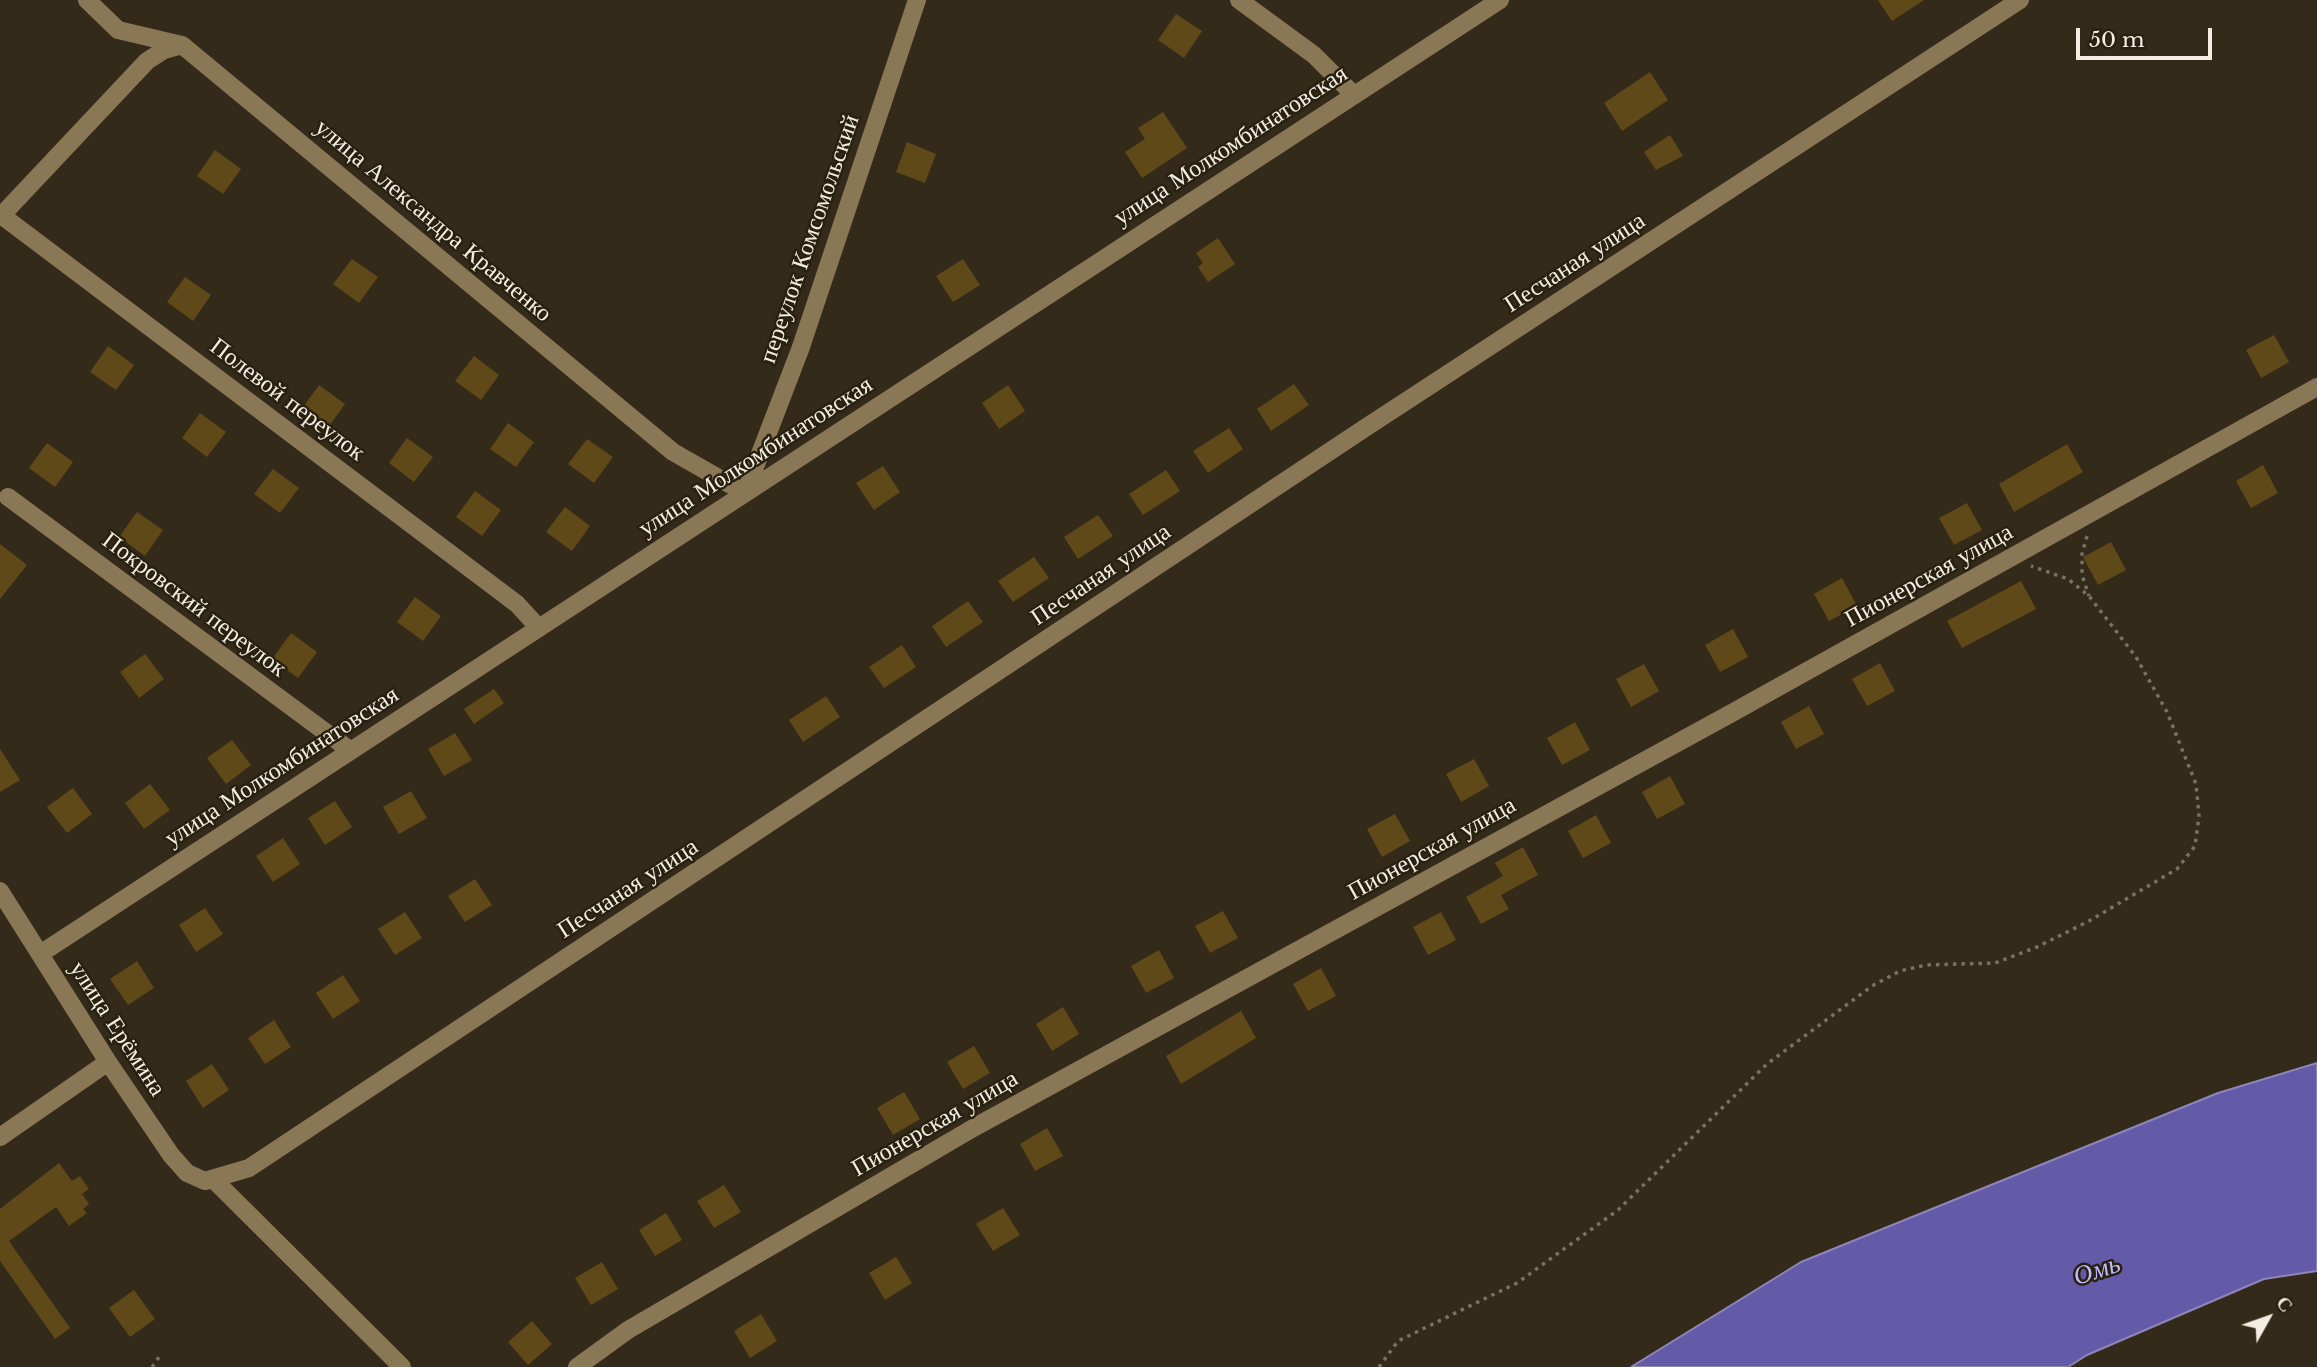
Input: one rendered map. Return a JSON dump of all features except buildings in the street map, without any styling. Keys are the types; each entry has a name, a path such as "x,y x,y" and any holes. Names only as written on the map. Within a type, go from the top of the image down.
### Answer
{"street":[{"name":"улица Александра Кравченко","path":"87,0 118,30 182,45 673,452 746,493"},
{"name":"переулок Комсомольский","path":"746,493 801,347 917,0"},
{"path":"1239,0 1314,55 1354,95"},
{"name":"улица Молкомбинатовская","path":"40,954 1500,0"},
{"name":"Песчаная улица","path":"209,1181 249,1168 274,1154 1353,436 2020,0"},
{"path":"1,216 147,61 164,50 182,45"},
{"name":"Полевой переулок","path":"1,216 517,604 539,628"},
{"name":"Пионерская улица","path":"578,1367 628,1330 975,1127 2008,560 2317,387"},
{"name":"Покровский переулок","path":"8,498 351,751"},
{"name":"улица Ерёмина","path":"0,891 108,1062 171,1155 187,1173 209,1181 402,1367"},
{"path":"0,1137 108,1062"}],"path":[{"path":"2089,596 2082,575 2082,554 2092,513"},
{"path":"1379,1367 1398,1341 1517,1283 1618,1210 1717,1110 1768,1064 1872,986 1900,971 1926,965 1995,963 2037,947 2089,921 2177,869 2195,846 2199,816 2196,784 2167,712 2136,657 2089,596 2068,579 2008,560"},
{"path":"152,1367 159,1357"}],"water":[{"name":"Омь","path":"2317,1063 2317,1271 2264,1279 2087,1355 2068,1367 1631,1367 1801,1262 2218,1093"}]}
